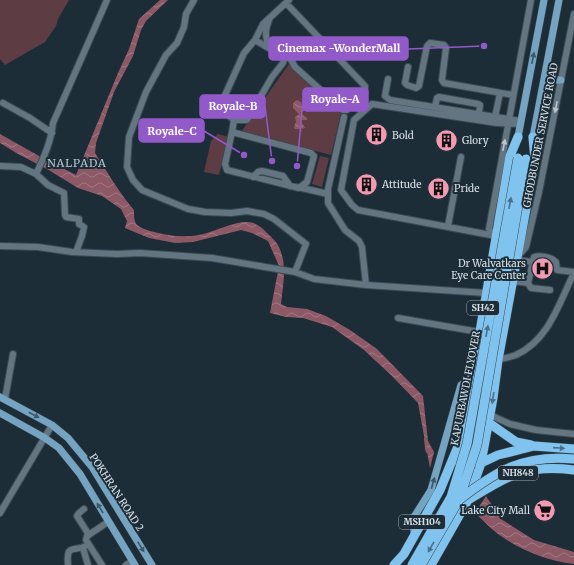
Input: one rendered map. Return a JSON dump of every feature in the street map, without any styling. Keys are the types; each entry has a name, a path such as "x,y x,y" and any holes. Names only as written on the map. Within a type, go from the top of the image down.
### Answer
{"highway":[{"path":"518,137 522,158"},
{"name":"SH42","path":"440,490 459,444 510,156 518,137"},
{"path":"522,158 533,137"},
{"name":"SH42","path":"463,500 481,463 490,419 498,360 535,160 533,137"},
{"name":"KAPURBAWDI FLYOVER","path":"421,565 463,500 477,445 522,158"},
{"name":"KAPURBAWDI FLYOVER","path":"412,565 451,497 467,444 522,158"},
{"path":"490,419 516,442 534,446"},
{"name":"NH848","path":"481,463 498,454 534,446 574,449"},
{"path":"453,459 481,463"},
{"path":"431,565 450,533 463,500 487,480 510,466 533,460 574,459"},
{"name":"NH848","path":"463,500 521,472 550,467 574,470"},
{"path":"440,490 463,500"},
{"name":"MSH104","path":"404,554 440,490"},
{"path":"424,520 450,533"},
{"path":"394,565 404,554"},
{"path":"398,565 404,554"}],"main road":[{"name":"SH42","path":"518,137 544,0"},
{"name":"SH42","path":"533,137 559,0"},
{"path":"544,80 561,80"},
{"path":"414,537 414,518 431,490 461,385 471,378"},
{"name":"POKHRAN ROAD 2","path":"2,398 52,425 68,438 92,467 152,565"},
{"path":"0,413 45,438 59,448 80,474 131,564"}],"street":[{"path":"36,174 45,156 52,133 53,124 107,0"},
{"path":"194,0 186,14 184,27 177,43 166,56 146,92 129,137 127,167 133,180 142,190 188,208 205,212 231,213 247,211 264,214 274,219 306,244 295,272"},
{"path":"496,236 489,229 531,0"},
{"path":"254,40 282,56 284,59 283,63 272,77 247,120 234,120 222,110 221,104 244,53 254,40 263,24 272,15 288,1 365,86 365,90 347,110 343,110 295,67 288,54 278,46 267,41 265,35 266,26 272,15"},
{"name":"GHODBUNDER SERVICE ROAD","path":"517,258 526,247 539,192 574,14"},
{"path":"408,67 405,83 416,88 419,86 427,46 430,43 444,45 446,48 442,80 444,83 513,95"},
{"path":"388,79 385,96 387,99 479,114 509,121"},
{"path":"495,117 500,92"},
{"path":"435,107 437,98 439,97 478,104 480,105 479,114"},
{"path":"3,103 30,118 52,133"},
{"path":"496,236 358,210 352,205 341,190 354,120 372,104 520,123"},
{"path":"344,117 328,191 328,203 345,230 359,241 362,247 366,285"},
{"path":"234,120 225,164 227,170 290,186 328,191"},
{"path":"232,132 311,153 314,156 307,182 301,188"},
{"path":"448,226 461,157"},
{"path":"0,166 21,167 36,174 48,186 64,193 66,217 79,219 79,224 84,227 76,252"},
{"path":"0,246 76,252 117,254 140,253 212,258 286,270 314,279 366,285 486,293"},
{"path":"467,462 488,358 498,360 512,356 531,347 545,332 574,273 557,270 556,262 550,258 536,256 532,262 528,283 531,288 550,290"},
{"path":"517,258 532,262"},
{"path":"513,281 528,283"},
{"path":"398,318 479,332"},
{"path":"2,398 13,354"},
{"path":"490,419 536,430 574,434"},
{"path":"0,512 52,425"},
{"path":"550,467 574,474"},
{"path":"84,509 78,513 77,516 89,535"},
{"path":"88,565 86,540 89,535 108,522"},
{"path":"68,565 67,554 69,551 86,546"},
{"path":"86,546 102,565"}],"shaded area":[{"path":"0,0 69,0 58,19 56,26 45,42 5,65 0,59"},
{"path":"289,64 341,113 331,155 241,132"},
{"path":"218,134 229,137 219,175 204,172 211,141"},
{"path":"320,156 329,158 322,187 312,184"}],"water":[{"path":"160,0 168,0 146,21 141,30 133,56 114,92 96,143 95,153 118,189 134,210 136,224 141,228 164,234 193,236 233,224 250,222 264,230 278,245 283,259 284,282 281,304 287,307 307,309 326,316 350,330 377,349 423,396 428,441 434,452 430,468 418,403 392,376 364,350 332,327 303,318 286,317 270,313 279,266 268,241 252,233 241,230 193,242 175,243 149,238 125,228 127,221 121,209 102,196 78,188 0,143 0,134 76,175 129,49 139,19"},
{"path":"297,100 301,102 302,107 304,108 304,111 300,113 307,118 307,120 301,120 305,128 301,129 302,132 294,127 296,122 295,117 299,114 293,108 294,103"},
{"path":"486,496 501,519 534,540 574,552 574,564 564,563 534,554 506,540 498,534 475,513"}],"waterway":[{"path":"425,438 427,452"}],"place":[{"name":"Cinemax -WonderMall","path":"484,46"},
{"name":"Bold","path":"377,135"},
{"name":"Glory","path":"447,140"},
{"name":"Royale-C","path":"244,155"},
{"name":"Royale-B","path":"272,161"},
{"name":"Royale-A","path":"297,166"},
{"name":"Attitude","path":"366,184"},
{"name":"Pride","path":"438,188"},
{"name":"Dr Walvatkars Eye Care Center","path":"542,269"},
{"name":"Lake City Mall","path":"545,510"}],"district":[{"name":"NALPADA","path":"77,163"}]}
